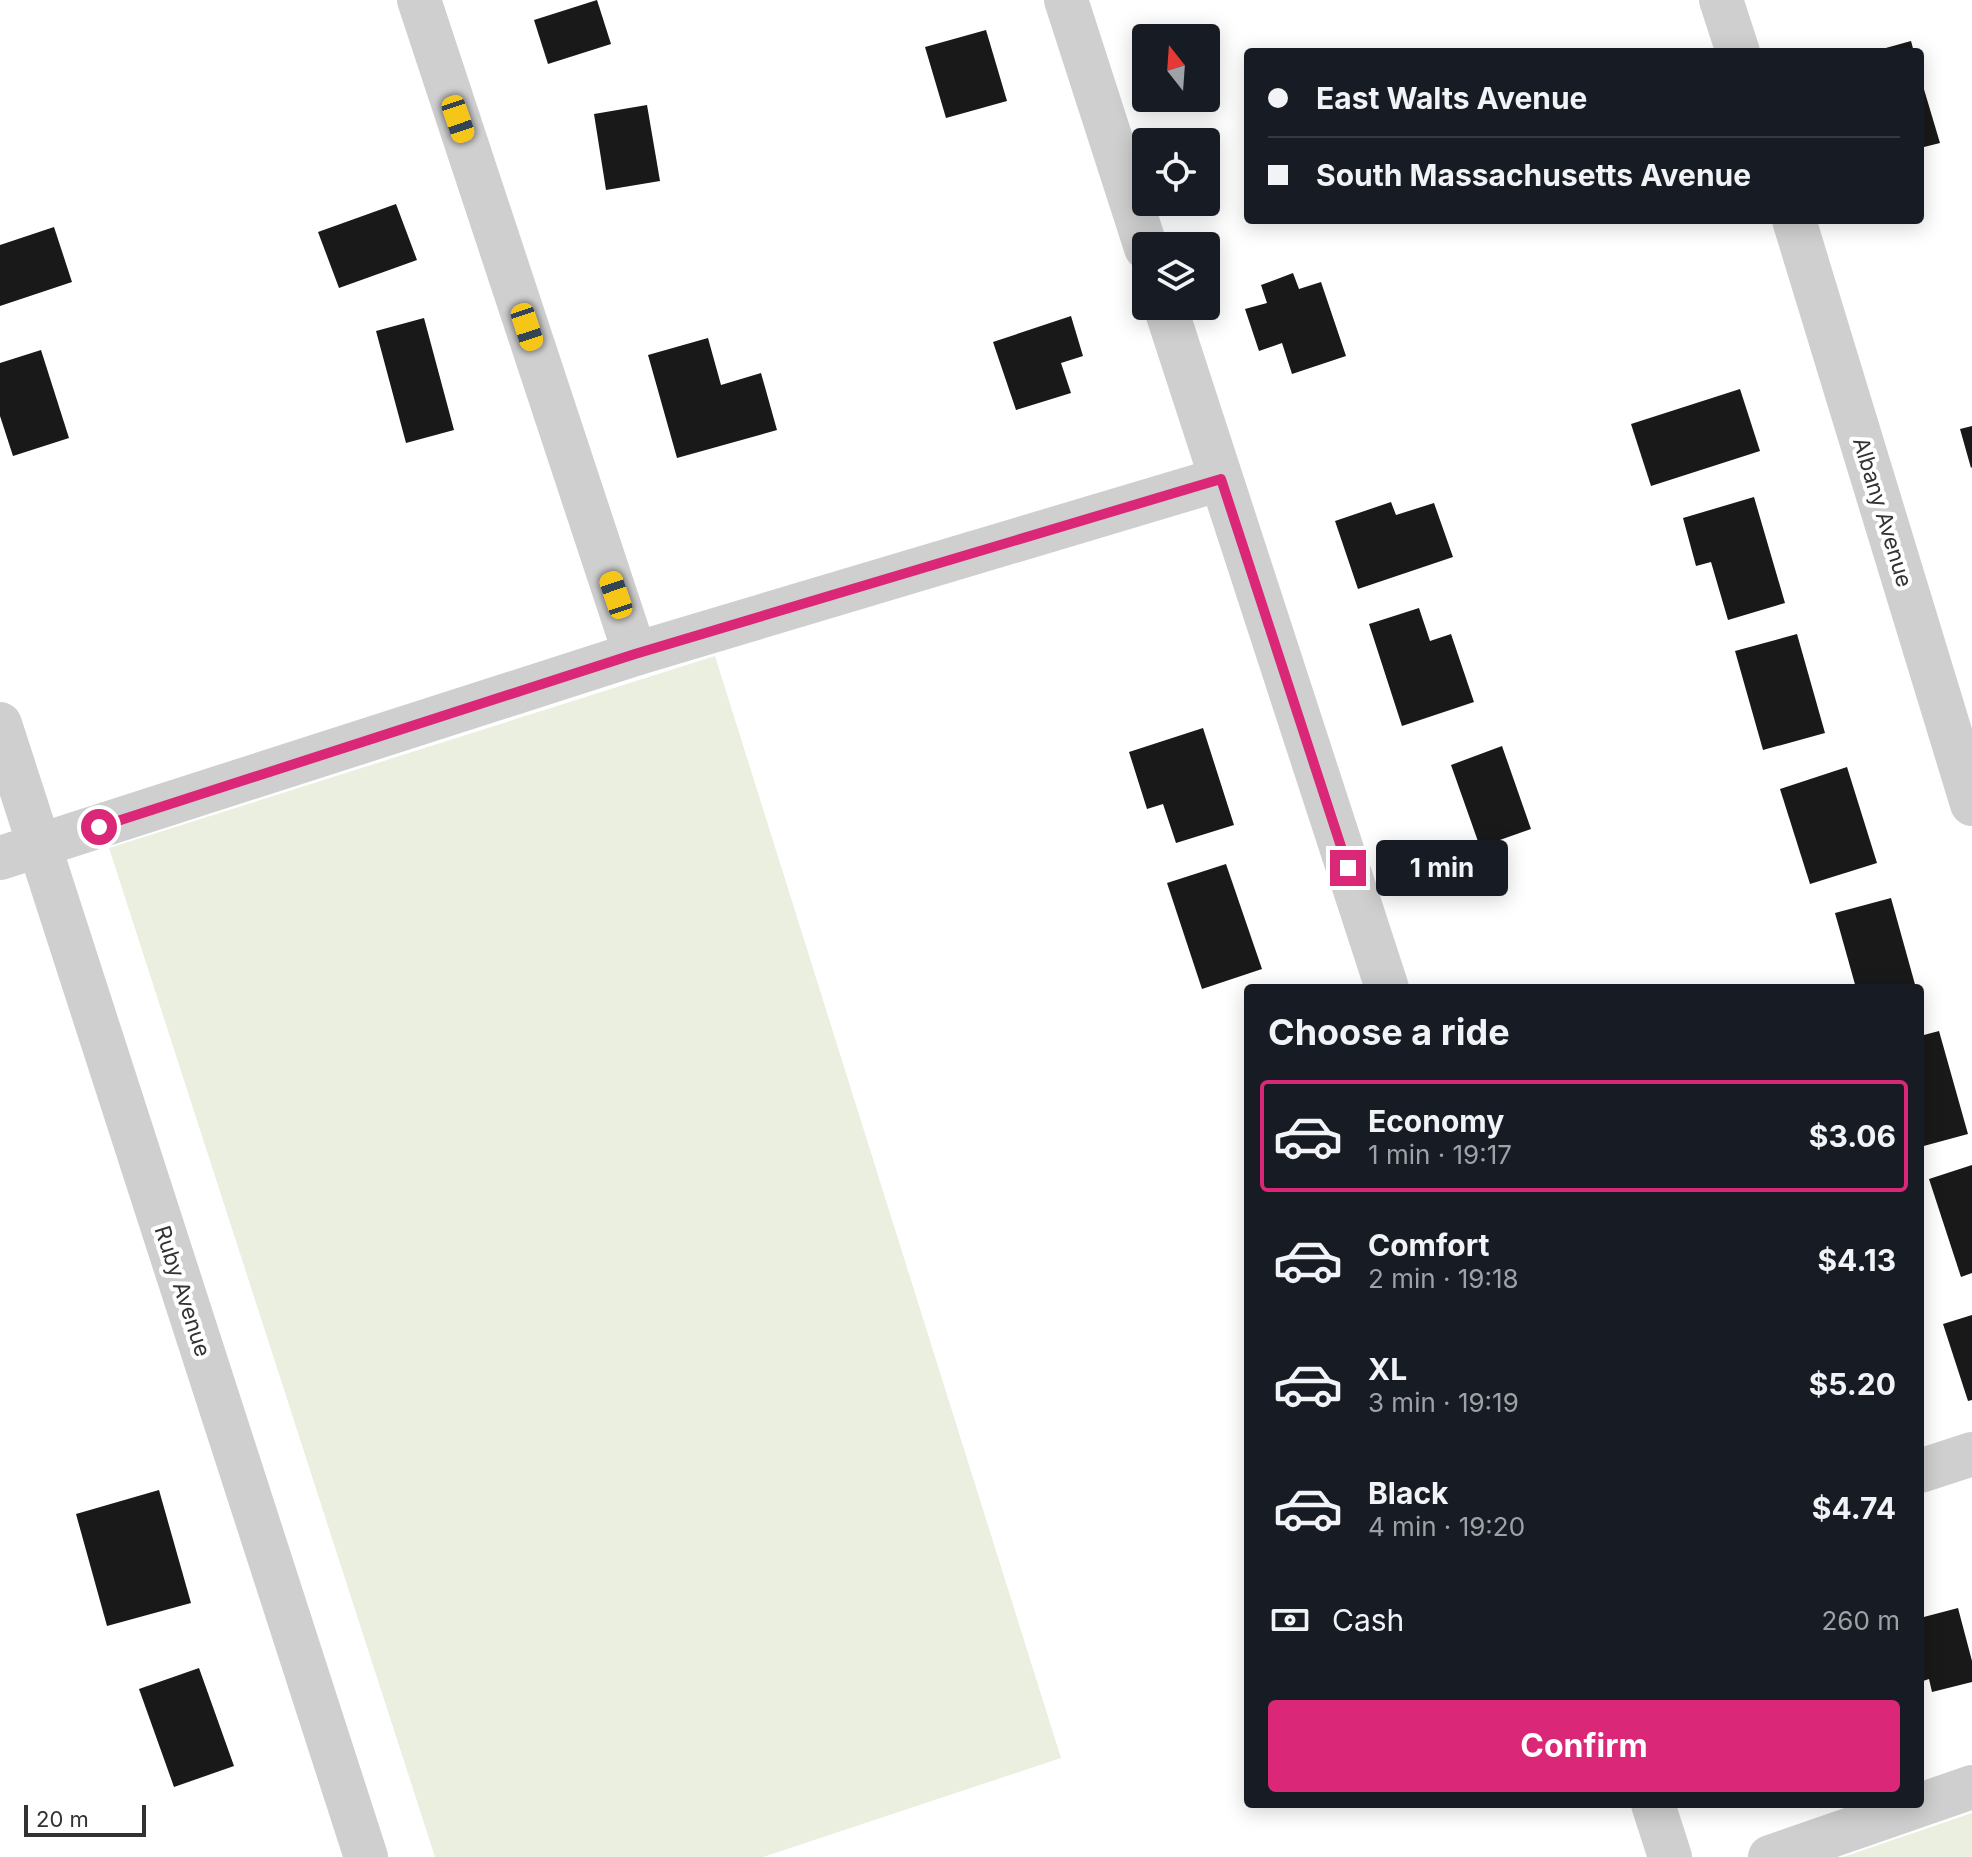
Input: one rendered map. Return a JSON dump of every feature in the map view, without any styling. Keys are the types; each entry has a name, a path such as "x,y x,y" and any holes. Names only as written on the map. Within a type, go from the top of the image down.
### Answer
{"street":[{"path":"419,0 635,654"},
{"path":"1066,0 1141,232"},
{"path":"1721,0 1737,48"},
{"name":"Albany Avenue","path":"1795,224 1972,804"},
{"path":"1170,320 1386,984"},
{"path":"20,852 635,654 1221,479"},
{"name":"Ruby Avenue","path":"0,724 20,852 366,1857"},
{"path":"1924,1470 1972,1454"},
{"path":"1924,1804 1972,1787"},
{"path":"1654,1808 1670,1857"},
{"path":"1770,1857 1911,1808"}],"shaded area":[{"path":"715,656 1061,1758 763,1857 435,1857 109,848"},
{"path":"1972,1813 1972,1857 1843,1857"}],"building":[{"path":"597,0 611,44 548,64 534,20"},
{"path":"986,30 1007,101 946,118 925,47"},
{"path":"1911,41 1913,48 1886,48"},
{"path":"1924,89 1940,143 1924,147"},
{"path":"647,105 660,181 606,190 594,114"},
{"path":"396,204 417,260 339,288 318,232"},
{"path":"54,227 72,282 0,306 0,245"},
{"path":"1293,273 1299,289 1321,282 1346,356 1292,374 1282,343 1259,351 1245,309 1267,303 1261,285"},
{"path":"1071,316 1083,356 1061,363 1071,393 1016,410 993,342"},
{"path":"424,318 454,430 406,443 376,331"},
{"path":"708,338 721,385 761,373 777,430 677,458 648,355"},
{"path":"41,350 69,438 13,456 0,416 0,363"},
{"path":"1740,389 1760,451 1651,486 1631,424"},
{"path":"1972,426 1972,467 1971,468 1960,429"},
{"path":"1754,497 1785,603 1728,620 1711,562 1696,566 1683,518"},
{"path":"1391,502 1396,515 1434,503 1453,557 1358,589 1335,521"},
{"path":"1419,608 1430,641 1451,634 1474,702 1402,726 1369,624"},
{"path":"1797,634 1825,733 1763,750 1735,651"},
{"path":"1203,728 1234,825 1176,843 1163,804 1147,809 1129,752"},
{"path":"1502,746 1531,829 1480,847 1451,765"},
{"path":"1847,767 1877,863 1810,884 1780,789"},
{"path":"1226,864 1262,969 1202,989 1167,883"},
{"path":"1891,898 1915,984 1855,984 1835,913"},
{"path":"1939,1031 1968,1134 1924,1146 1924,1035"},
{"path":"1972,1165 1972,1273 1961,1277 1929,1179"},
{"path":"1972,1315 1972,1400 1968,1401 1943,1324"},
{"path":"159,1490 191,1603 107,1626 76,1514"},
{"path":"1958,1608 1972,1661 1972,1682 1932,1692 1929,1679 1924,1681 1924,1617"},
{"path":"199,1668 234,1766 174,1787 139,1689"}],"route":[{"path":"99,827 635,654 1221,479 1348,868"}]}
